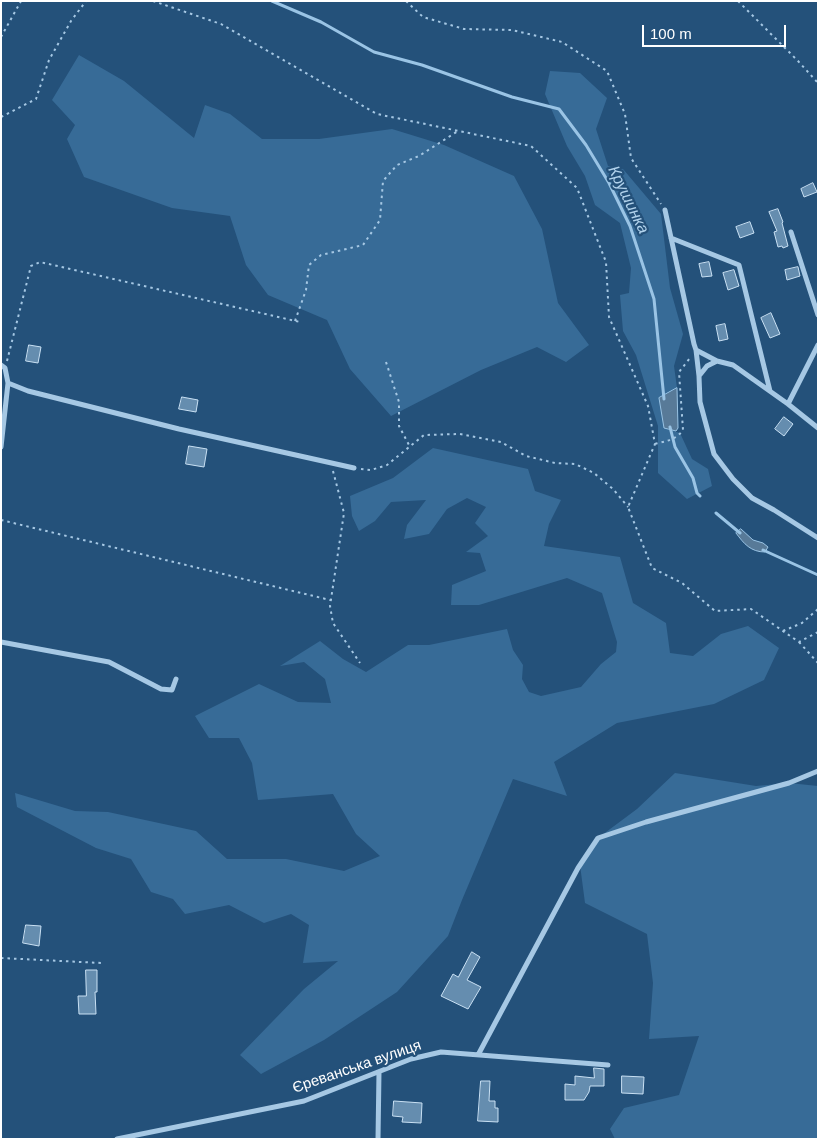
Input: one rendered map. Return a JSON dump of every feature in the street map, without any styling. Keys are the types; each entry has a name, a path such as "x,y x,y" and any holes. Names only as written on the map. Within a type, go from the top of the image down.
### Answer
{"street":[{"path":"665,210 696,350 700,402 714,454 733,479 752,498 818,538"},
{"path":"791,232 818,315"},
{"path":"671,238 739,265 770,391"},
{"path":"788,404 818,346"},
{"path":"696,350 717,361 733,364 818,428"},
{"path":"698,376 707,366 717,361"},
{"path":"1,447 8,383 3,366"},
{"path":"8,383 28,391 179,429 354,468"},
{"path":"1,642 109,662 160,689 172,690 176,679"},
{"path":"478,1055 578,868 598,838 646,822 789,783 818,771"},
{"name":"Єреванська вулиця","path":"117,1139 304,1101 411,1059 441,1052 608,1065"},
{"path":"378,1139 379,1072"}],"path":[{"path":"1,37 21,1"},
{"path":"1,117 36,99 49,60 71,20 86,1"},
{"path":"153,1 221,24 377,114 531,146 577,188 606,262 609,317 648,406 655,444 628,507"},
{"path":"406,1 423,17 464,29 512,30 562,42 607,71 625,114 632,158 665,210"},
{"path":"738,1 798,60 818,83"},
{"path":"295,321 306,290 309,264 321,256 363,245 380,220 382,181 397,165 419,156 459,130"},
{"path":"3,366 31,266 40,262 300,322"},
{"path":"655,444 678,436 683,430 679,372 696,350"},
{"path":"386,362 399,402 400,426 410,447"},
{"path":"354,468 371,470 387,465 424,435 460,434 502,442 526,456 554,463 575,464 594,472 613,489 628,507 652,568 682,583 715,611 751,609 798,642 818,663"},
{"path":"332,463 344,513 330,600 332,623 360,663"},
{"path":"1,520 330,600"},
{"path":"783,631 802,623 818,608"},
{"path":"798,642 818,632"},
{"path":"1,958 101,963"}],"shaded area":[{"path":"79,55 124,81 194,138 205,105 230,114 262,139 319,139 392,129 444,145 514,176 542,229 558,303 589,345 566,362 537,347 481,370 391,416 350,369 327,320 268,295 246,265 230,216 172,208 84,177 67,139 75,125 52,100"},
{"path":"550,71 580,73 607,98 596,129 608,166 623,169 661,214 670,288 683,334 674,366 677,388 659,398 664,428 680,433 692,459 708,469 712,486 687,499 658,473 658,426 636,355 623,331 620,295 629,293 631,268 620,223 595,205 585,176 567,146 545,94"},
{"path":"677,388 678,428 676,431 664,428 659,398"},
{"path":"433,448 528,469 535,491 561,500 549,524 544,546 620,557 633,603 666,623 670,653 693,656 721,634 748,626 779,648 764,680 714,704 617,723 554,762 567,796 513,779 448,936 397,992 324,1040 261,1074 240,1055 304,989 338,961 303,963 309,925 291,914 264,923 229,905 185,914 173,899 151,892 131,859 96,848 17,807 15,793 75,811 108,812 196,831 227,859 286,859 344,871 380,856 356,834 333,794 258,800 252,763 239,738 209,738 195,716 259,684 298,702 331,703 325,679 304,662 280,666 320,641 343,659 366,672 408,645 429,645 507,629 513,650 523,665 522,679 529,692 541,696 581,687 601,664 616,652 617,642 602,593 567,578 479,605 451,605 452,585 486,571 480,553 466,552 488,536 475,523 486,507 467,498 447,509 429,534 404,539 407,525 426,500 391,502 375,521 359,531 352,516 350,496 393,478"},
{"path":"741,529 753,540 763,543 768,547 765,552 756,551 745,544 736,533"},
{"path":"675,773 756,786 789,783 818,786 818,1139 615,1139 610,1129 624,1108 679,1095 699,1036 649,1039 653,983 647,934 585,903 580,865 598,838 637,809"}],"building":[{"path":"813,183 817,192 804,197 801,189"},
{"path":"778,209 788,246 783,248 782,246 778,247 774,232 777,231 769,212"},
{"path":"750,222 754,233 740,238 736,227"},
{"path":"709,262 712,276 702,277 699,264"},
{"path":"798,267 800,276 787,280 785,270"},
{"path":"734,270 739,286 728,290 723,273"},
{"path":"771,313 780,334 770,338 761,318"},
{"path":"725,324 728,339 719,341 716,326"},
{"path":"29,345 41,347 38,363 26,361"},
{"path":"182,397 198,400 196,412 179,409"},
{"path":"784,417 793,424 784,436 775,429"},
{"path":"189,446 207,449 204,467 186,464"},
{"path":"26,925 41,926 39,946 23,943"},
{"path":"472,952 480,957 467,980 481,987 468,1009 441,996 453,974 458,977"},
{"path":"86,970 97,970 96,1014 79,1014 78,996 86,996"},
{"path":"594,1068 604,1069 604,1086 590,1086 584,1100 565,1100 565,1084 575,1085 575,1076 594,1078"},
{"path":"622,1076 644,1077 643,1094 622,1093"},
{"path":"481,1081 490,1081 489,1101 495,1101 495,1108 498,1108 498,1122 478,1121"},
{"path":"394,1101 422,1103 421,1123 402,1122 403,1117 393,1116"}],"waterway":[{"name":"Крушинка","path":"272,1 321,22 374,52 422,65 512,97 559,109 586,145 609,183 630,226 654,299 664,399"},
{"name":"Крушинка","path":"670,427 675,447 693,478 697,493 700,496"},
{"name":"Крушинка","path":"716,513 740,533"},
{"name":"Крушинка","path":"763,550 818,575"}]}
